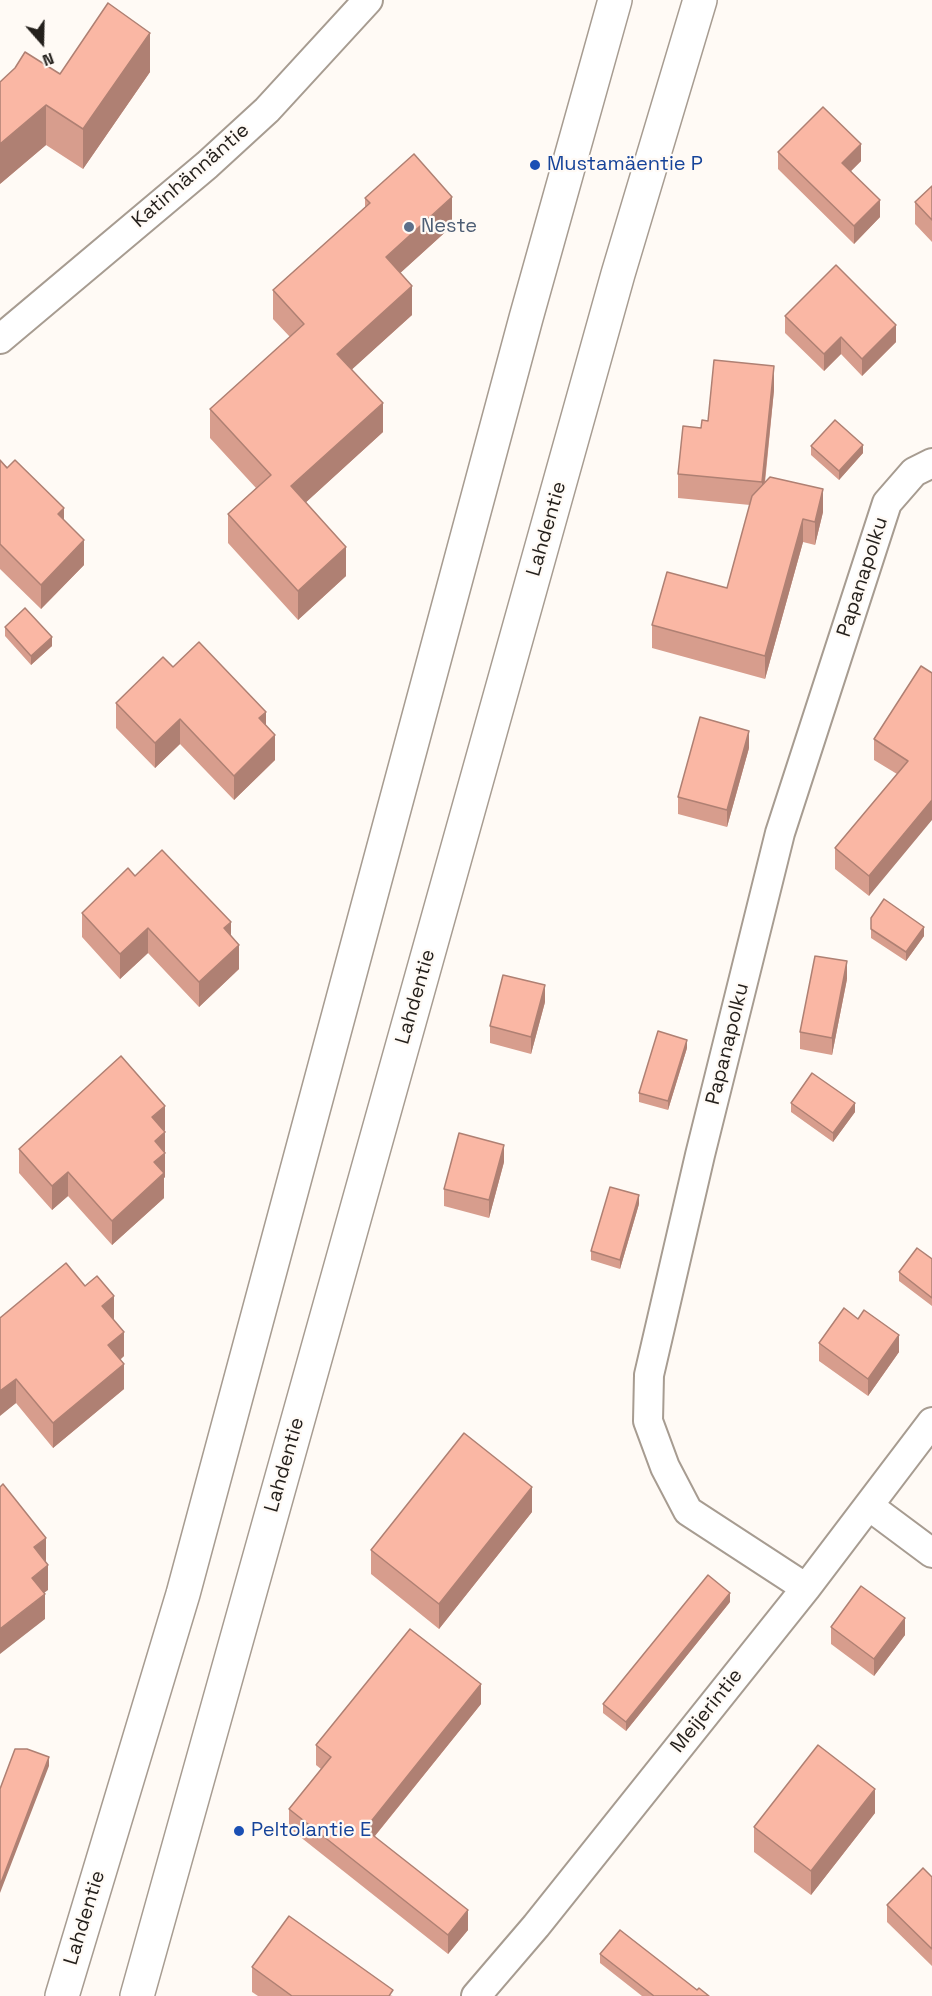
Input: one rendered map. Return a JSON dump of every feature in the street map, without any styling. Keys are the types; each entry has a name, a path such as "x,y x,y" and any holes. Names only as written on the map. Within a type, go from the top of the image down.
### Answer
{"main road":[{"name":"Lahdentie","path":"62,1996 183,1594 526,318 615,0"},
{"name":"Lahdentie","path":"137,1996 618,274 700,0"}],"street":[{"name":"Katinhännäntie","path":"0,339 250,126 369,0"},
{"name":"Papanapolku","path":"806,1588 688,1511 665,1467 648,1421 649,1375 700,1155 780,833 887,503 914,472 932,463"},
{"name":"Meijerintie","path":"476,1996 536,1926 806,1588 932,1422"},
{"path":"869,1506 932,1553"}],"building":[{"path":"108,3 150,33 83,129 46,105 0,144 0,82 15,68 25,52 60,74"},
{"path":"823,107 861,144 842,163 880,200 854,226 778,152"},
{"path":"414,154 452,197 386,257 412,286 337,354 383,403 291,486 346,547 298,591 228,514 271,475 210,409 304,324 273,290 370,203 365,198"},
{"path":"932,186 932,220 915,202"},
{"path":"836,265 896,325 862,359 841,337 824,354 785,316"},
{"path":"714,360 774,366 762,482 678,474 683,426 701,428 702,420 708,421"},
{"path":"835,420 863,445 839,471 811,446"},
{"path":"0,460 7,468 15,460 64,508 58,514 84,540 41,585 0,544"},
{"path":"770,477 823,489 815,522 803,519 765,656 652,625 667,572 727,588 752,496"},
{"path":"25,608 52,637 31,656 5,627"},
{"path":"199,642 266,712 259,718 275,735 234,776 180,719 155,743 116,703 163,657 173,667"},
{"path":"921,666 932,673 932,800 869,876 835,848 908,761 874,739"},
{"path":"700,717 749,731 727,810 678,797"},
{"path":"162,850 231,922 224,928 239,945 199,982 148,928 120,954 82,913 128,868 135,876"},
{"path":"884,899 924,927 906,952 871,929 871,918"},
{"path":"815,956 847,961 832,1038 800,1032"},
{"path":"503,975 545,985 531,1037 490,1026"},
{"path":"658,1031 687,1040 668,1101 639,1093"},
{"path":"121,1056 165,1106 152,1117 165,1132 155,1141 165,1153 154,1162 164,1173 112,1221 68,1172 52,1186 19,1149"},
{"path":"812,1073 855,1103 833,1133 791,1103"},
{"path":"459,1133 504,1145 489,1200 444,1189"},
{"path":"610,1187 639,1195 620,1260 591,1251"},
{"path":"917,1248 932,1259 932,1298 899,1272"},
{"path":"66,1263 85,1286 97,1276 114,1296 102,1306 124,1332 108,1345 124,1364 53,1423 16,1379 0,1391 0,1318"},
{"path":"844,1308 858,1319 864,1310 899,1335 868,1379 819,1343"},
{"path":"464,1433 532,1487 439,1604 371,1550"},
{"path":"3,1484 46,1538 34,1547 48,1565 32,1578 45,1594 0,1629 0,1487"},
{"path":"708,1575 730,1593 626,1722 603,1704"},
{"path":"861,1586 905,1618 874,1659 831,1627"},
{"path":"410,1629 481,1684 365,1829 468,1910 448,1935 289,1809 331,1757 316,1745"},
{"path":"818,1745 875,1789 811,1871 754,1827"},
{"path":"15,1749 27,1749 49,1757 0,1885 0,1789"},
{"path":"923,1868 932,1877 932,1949 887,1905"},
{"path":"289,1916 393,1990 389,1996 292,1996 252,1967"},
{"path":"620,1930 697,1990 699,1988 709,1996 654,1996 600,1954"}],"place":[{"name":"Mustamäentie P","path":"535,165"},
{"name":"Neste","path":"409,227"},
{"name":"Peltolantie E","path":"239,1831"}]}
